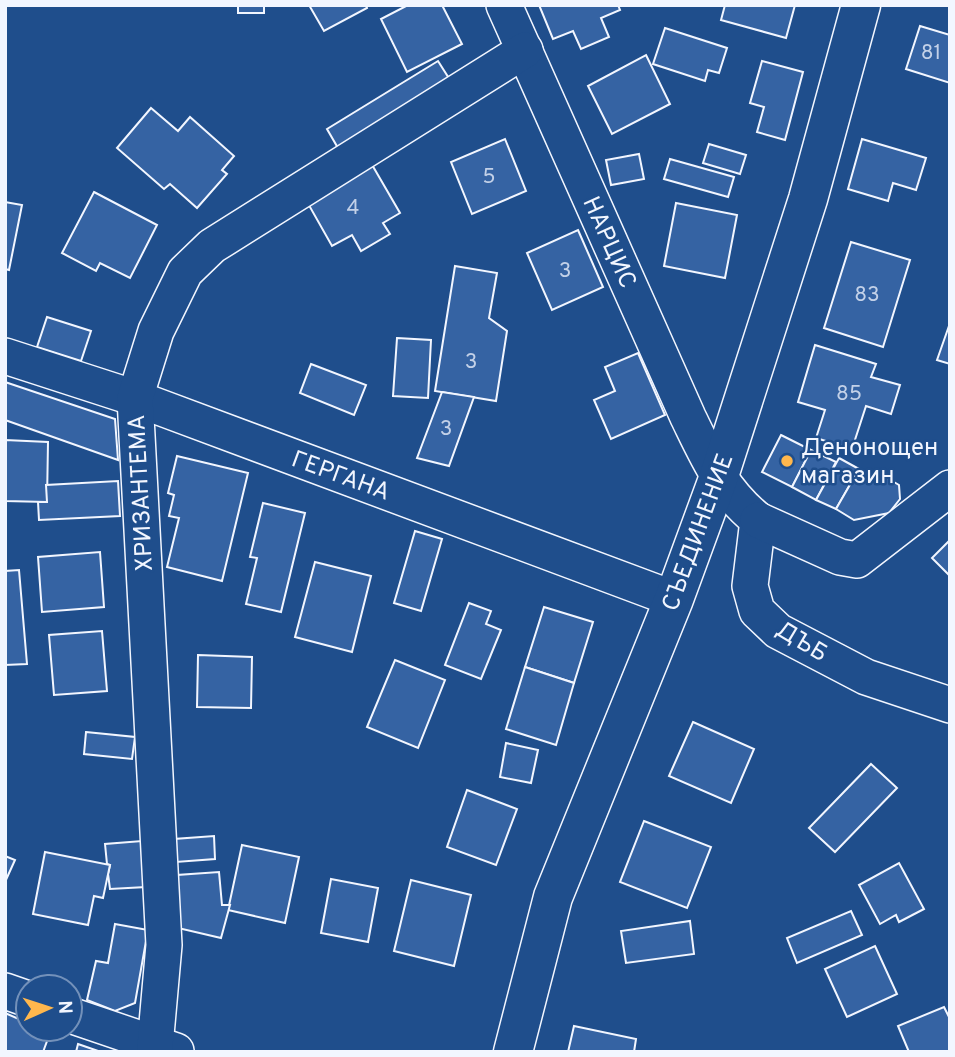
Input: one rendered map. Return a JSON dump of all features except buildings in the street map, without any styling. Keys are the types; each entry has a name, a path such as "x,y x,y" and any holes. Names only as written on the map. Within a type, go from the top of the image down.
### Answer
{"street":[{"name":"НАРЦИС","path":"504,5 718,479"},
{"name":"СЪЕДИНЕНИЕ","path":"513,1052 553,897 674,600 718,479 807,199 861,5"},
{"name":"ХРИЗАНТЕМА","path":"167,1049 164,945 135,398 156,331 185,272 212,246 525,50"},
{"name":"ГЕРГАНА","path":"5,356 135,398 674,600"},
{"path":"718,479 743,508 758,520 840,557 857,560 950,488"},
{"name":"ДЪБ","path":"758,520 750,586 757,611 778,631 866,677 950,705"},
{"path":"84,1020 167,1049"}],"place":[{"name":"Денонощен магазин","path":"787,461"}]}
